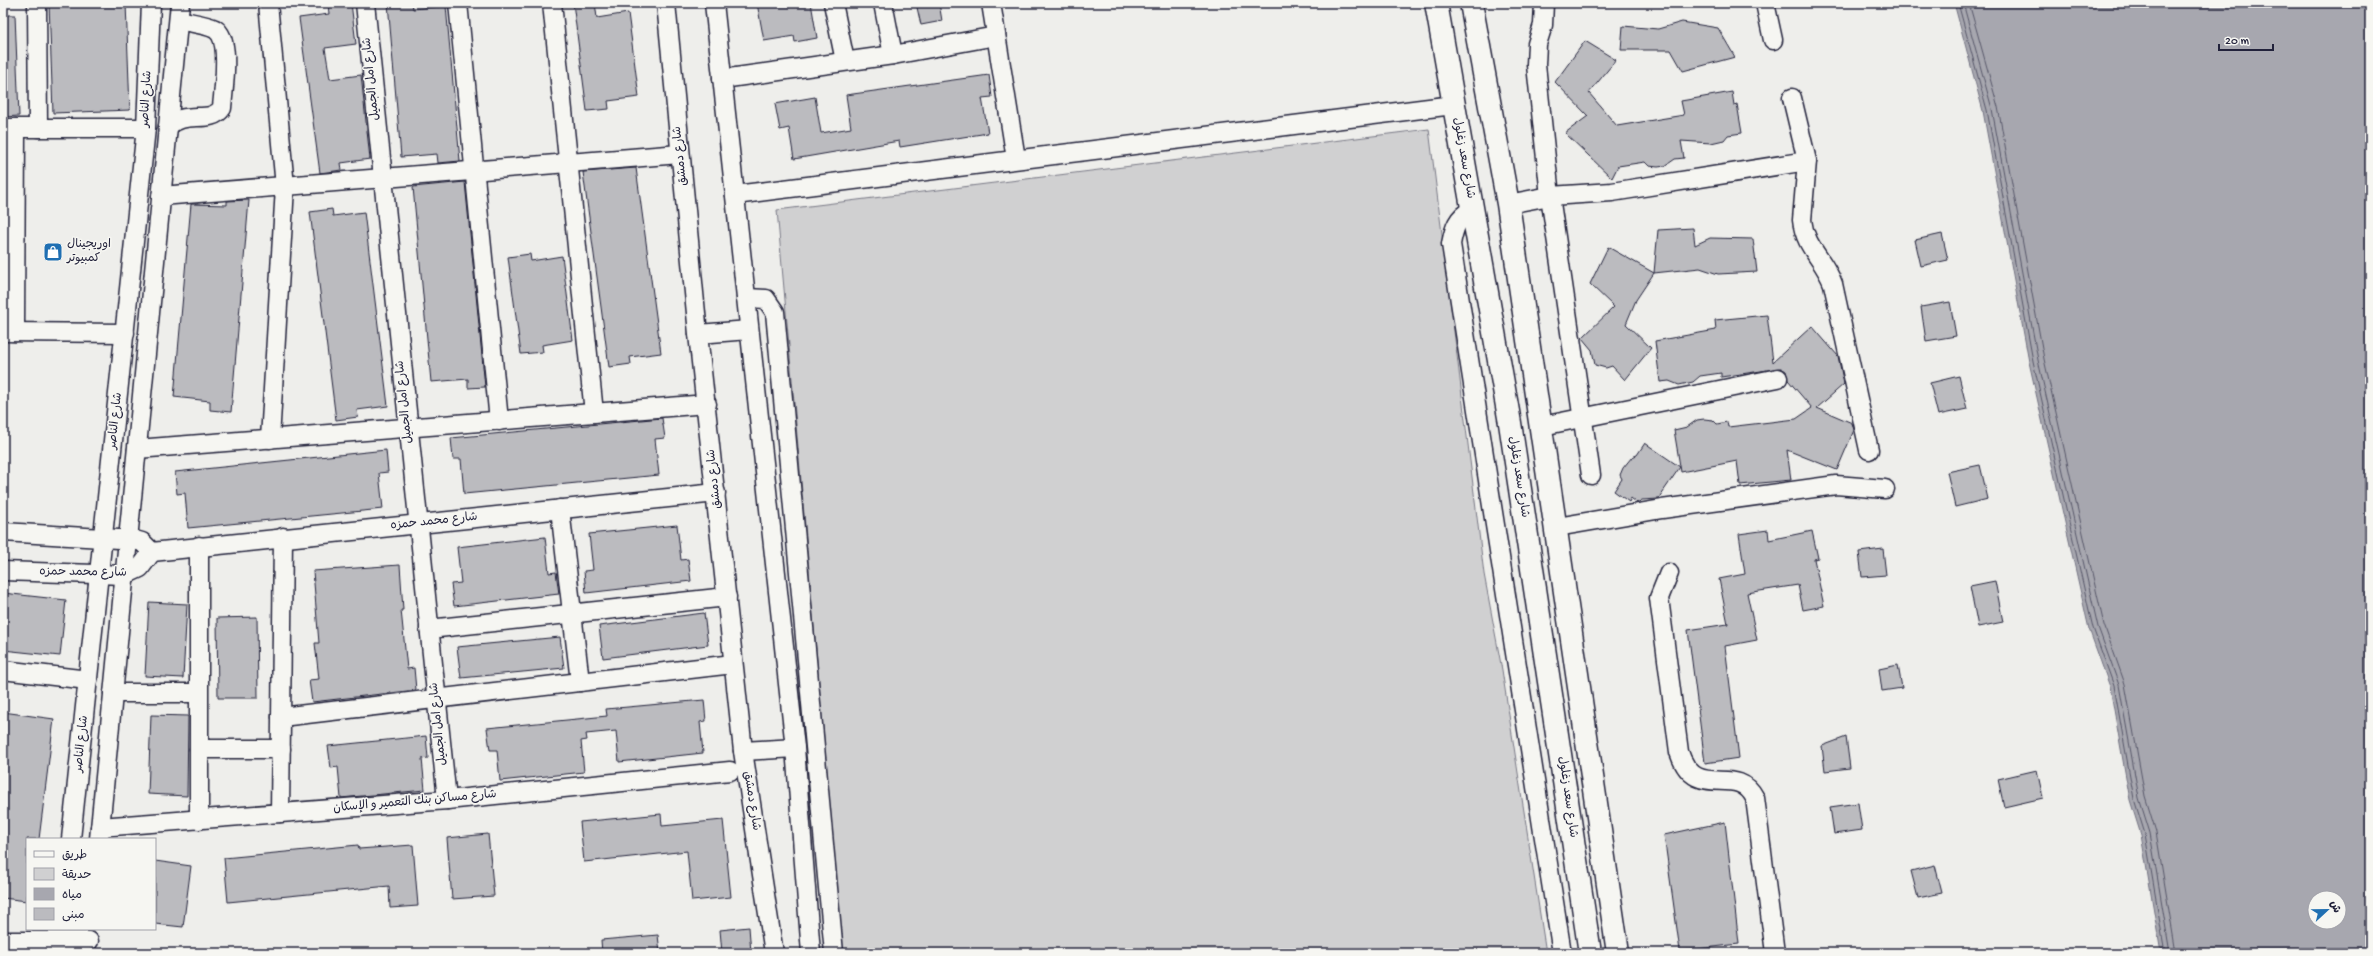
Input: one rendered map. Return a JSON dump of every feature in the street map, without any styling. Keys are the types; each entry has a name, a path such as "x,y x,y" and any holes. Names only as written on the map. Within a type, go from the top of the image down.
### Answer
{"main road":[{"name":"شارع سعد زغلول","path":"1436,3 1510,423 1590,953"},
{"path":"1472,3 1508,204 1557,527 1618,953"},
{"path":"1556,723 1584,719"}],"street":[{"path":"37,3 38,128"},
{"name":"شارع الناصر","path":"71,838 104,538 146,128 151,3"},
{"path":"268,3 285,187 270,439"},
{"name":"شارع امل الجميل","path":"365,3 446,800"},
{"path":"458,3 499,421"},
{"path":"552,3 594,413"},
{"name":"شارع دمشق","path":"666,3 698,334 707,404 733,664 743,751 774,953"},
{"path":"714,3 795,748 811,953"},
{"path":"833,3 845,61"},
{"path":"883,3 893,55"},
{"path":"991,3 1016,159"},
{"path":"1544,3 1543,25 1537,44 1536,65 1550,196 1584,419 1590,475"},
{"path":"1765,3 1773,40"},
{"path":"168,127 183,117 212,116 222,108 225,47 222,36 215,29 180,11"},
{"name":"شارع الناصر","path":"99,833 180,11"},
{"path":"722,79 893,55 996,36"},
{"path":"1792,98 1807,161 1802,220 1803,230 1809,246 1825,267 1833,284 1869,450"},
{"path":"735,195 1453,105"},
{"path":"125,333 9,332 10,128 146,128"},
{"path":"161,196 680,154"},
{"path":"1508,204 1550,196 1612,192 1807,161"},
{"path":"1473,209 1458,219 1454,227 1451,244 1562,953"},
{"path":"746,298 766,299 775,312 834,953"},
{"path":"698,334 749,330"},
{"path":"1542,426 1584,419 1778,378"},
{"path":"137,449 707,404"},
{"path":"1557,527 1662,509 1836,485 1885,489"},
{"name":"شارع محمد حمزه","path":"3,571 125,575 140,568 152,552 716,493"},
{"path":"560,509 580,682"},
{"path":"770,514 794,512"},
{"path":"3,532 128,540 142,542 152,552"},
{"path":"280,812 283,538"},
{"path":"199,546 199,820"},
{"path":"1669,573 1659,598 1679,752 1682,762 1695,776 1704,781 1739,783 1747,787 1755,798 1775,953"},
{"path":"429,629 572,615 727,597"},
{"path":"281,717 733,664"},
{"path":"3,670 88,680"},
{"path":"113,693 198,693"},
{"path":"199,748 281,749"},
{"path":"743,751 795,748"},
{"name":"شارع مساكن بنك التعمير و الإسكان","path":"99,833 199,820 280,812 446,800 730,771"},
{"path":"3,940 89,941"}],"green space":[{"path":"1429,129 1484,574 1502,670 1546,953 843,953 777,210"}],"water":[{"path":"1954,3 2370,3 2370,953 2161,953 2141,835 2130,800 2110,687 2089,629 2029,362 1983,111"}],"building":[{"path":"49,3 126,3 130,110 53,113"},
{"path":"328,3 351,3 356,44 325,48 330,79 361,75 370,159 341,163 342,170 320,173 299,18 329,14"},
{"path":"388,3 412,3 413,9 446,6 460,161 438,163 437,154 401,157"},
{"path":"573,3 595,3 597,18 628,13 639,97 608,101 609,109 587,111"},
{"path":"757,3 811,3 817,38 795,42 794,36 764,41"},
{"path":"916,3 939,3 942,21 921,25"},
{"path":"3,15 15,15 19,116 3,117"},
{"path":"1682,22 1718,28 1735,57 1683,71 1671,50 1621,50 1623,26 1658,29"},
{"path":"1585,41 1616,60 1589,93 1617,126 1684,115 1681,101 1732,92 1734,105 1737,104 1742,133 1728,135 1724,140 1711,143 1681,141 1684,158 1675,159 1665,166 1658,167 1649,166 1645,162 1618,166 1612,178 1565,133 1588,116 1555,82"},
{"path":"989,75 992,97 982,98 988,133 900,147 899,141 794,159 789,128 780,130 775,104 815,97 821,133 851,128 846,95"},
{"path":"636,168 661,353 630,357 631,364 609,367 583,172"},
{"path":"465,182 485,387 468,388 468,379 431,382 413,187"},
{"path":"249,200 231,412 210,410 210,401 174,397 191,204 227,205 227,201"},
{"path":"332,209 333,216 364,212 388,406 357,410 358,417 336,420 310,212"},
{"path":"1693,228 1695,245 1710,238 1753,239 1757,272 1718,274 1700,268 1654,273 1658,230"},
{"path":"1942,234 1948,260 1921,266 1915,240"},
{"path":"1608,247 1654,273 1636,300 1626,324 1651,348 1625,380 1612,366 1606,368 1595,365 1592,350 1582,338 1614,307 1590,284"},
{"path":"530,254 531,261 562,256 573,340 542,345 543,352 521,354 508,257"},
{"path":"1950,302 1956,336 1926,341 1921,307"},
{"path":"1767,315 1773,362 1812,326 1838,356 1844,384 1817,408 1852,423 1854,430 1837,470 1787,450 1791,480 1740,485 1737,461 1681,472 1674,430 1687,427 1697,420 1704,419 1713,420 1717,424 1727,422 1728,427 1796,419 1812,408 1788,380 1786,371 1781,368 1721,377 1721,373 1700,376 1693,382 1679,385 1669,381 1660,382 1655,341 1716,330 1715,320"},
{"path":"1959,376 1967,409 1938,415 1930,383"},
{"path":"662,418 665,438 655,439 659,475 464,494 461,459 453,459 451,438"},
{"path":"1645,443 1680,467 1658,499 1642,500 1637,503 1631,498 1629,502 1614,491 1622,479 1620,475 1623,468 1632,457 1637,455"},
{"path":"386,450 388,472 379,473 383,509 188,528 185,493 177,494 175,472"},
{"path":"1980,465 1988,499 1955,507 1947,472"},
{"path":"677,525 681,560 688,559 691,581 586,593 584,571 593,570 589,534"},
{"path":"1768,530 1769,540 1812,531 1818,558 1814,559 1824,606 1803,610 1798,585 1747,593 1757,640 1725,646 1739,758 1705,763 1688,630 1728,624 1719,579 1745,574 1739,534"},
{"path":"545,537 549,573 556,572 559,594 454,606 451,584 461,583 457,547"},
{"path":"1883,549 1886,575 1862,577 1859,552"},
{"path":"400,565 403,610 401,610 407,669 414,668 416,690 312,702 309,680 319,679 315,643 319,643 313,571"},
{"path":"1995,581 2003,622 1978,627 1970,586"},
{"path":"3,593 66,600 60,656 3,650"},
{"path":"149,602 187,604 183,678 145,676"},
{"path":"704,613 708,645 603,658 599,626"},
{"path":"257,617 258,698 218,698 217,618"},
{"path":"560,637 564,668 461,678 457,647"},
{"path":"1898,665 1902,688 1882,691 1879,669"},
{"path":"704,700 706,721 700,722 703,753 619,762 616,731 586,734 587,740 581,741 584,772 500,781 497,750 490,750 487,728 607,716 606,709"},
{"path":"3,712 54,719 39,838 26,838 26,901 3,898"},
{"path":"151,715 188,716 187,796 148,794"},
{"path":"426,736 428,758 422,759 425,790 341,798 338,767 331,768 328,746"},
{"path":"1846,737 1850,768 1825,771 1822,746"},
{"path":"2037,770 2043,798 2004,807 1998,779"},
{"path":"1858,803 1862,830 1834,834 1830,807"},
{"path":"661,814 662,826 723,820 731,897 692,901 687,851 584,862 580,822"},
{"path":"1725,822 1739,944 1680,951 1664,835"},
{"path":"488,834 494,896 452,899 447,838"},
{"path":"358,845 359,849 413,845 418,906 390,908 389,886 228,902 224,858"},
{"path":"156,861 191,866 183,927 156,924"},
{"path":"1935,865 1942,893 1918,898 1911,871"},
{"path":"749,927 751,953 722,953 720,930"},
{"path":"658,935 660,953 602,953 601,940"}],"place":[{"name":"اوريجينال كمبيوتر","path":"53,252"}]}
